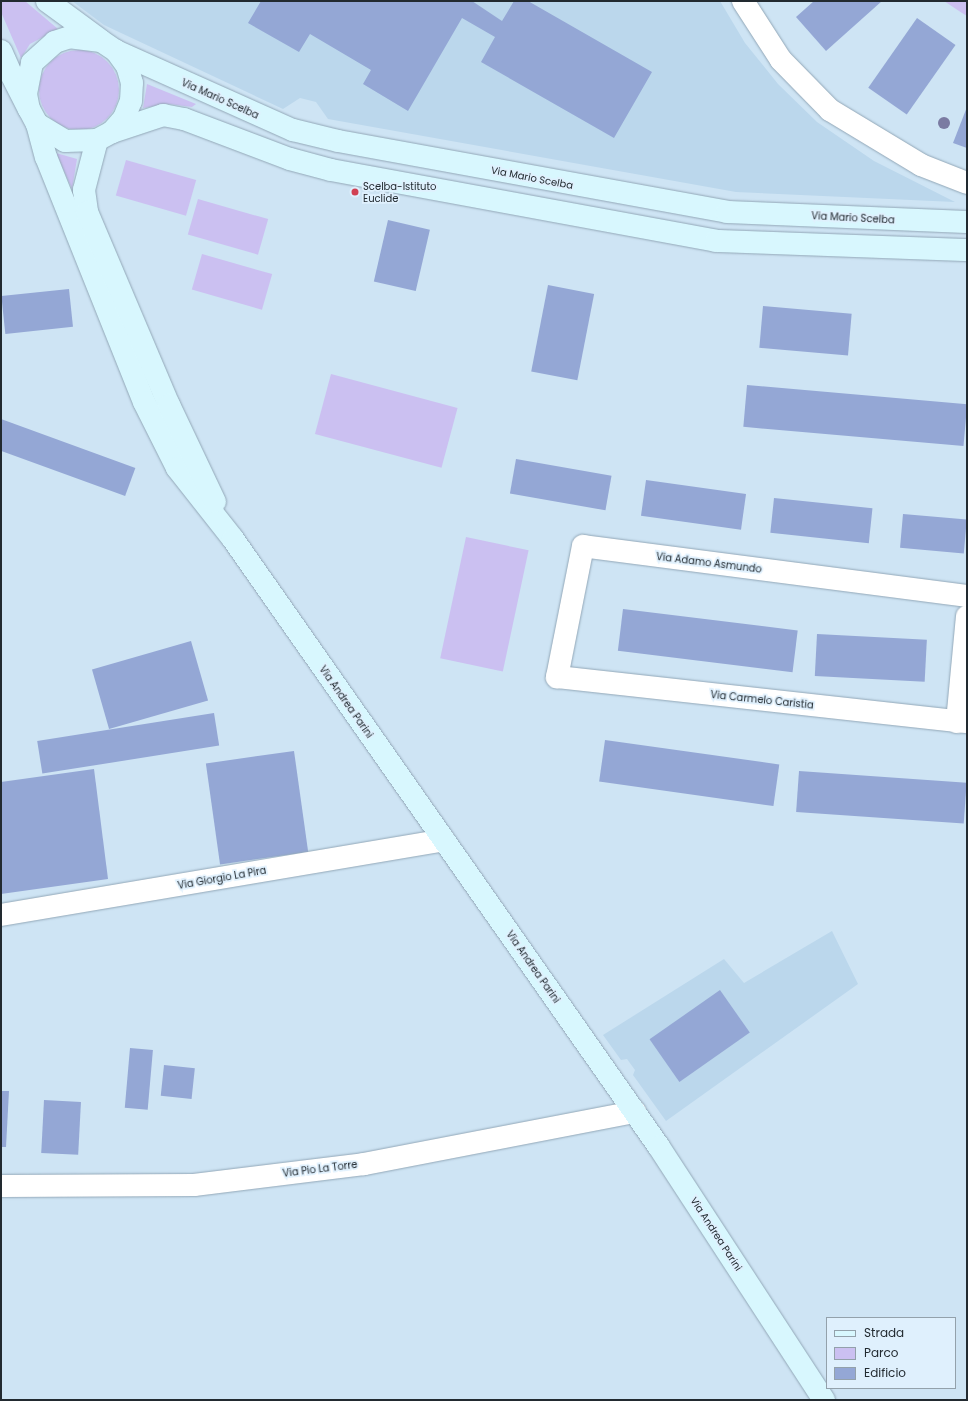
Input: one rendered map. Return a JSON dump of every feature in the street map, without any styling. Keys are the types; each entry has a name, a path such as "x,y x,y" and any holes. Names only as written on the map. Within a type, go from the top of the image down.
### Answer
{"main road":[{"path":"47,1 109,46 130,78 131,102 124,118 105,136 84,190 87,212 169,405 233,539"},
{"path":"109,46 70,37 42,51 27,78 33,117 65,142 105,136 163,115 184,119 290,159 331,170 716,241 967,250"},
{"name":"Via Mario Scelba","path":"109,46 293,130 338,141 658,202 726,212 967,222"},
{"path":"1,51 33,117 46,157 144,402 177,468 233,539"},
{"name":"Via Andrea Parini","path":"233,539 635,1112 824,1400"}],"street":[{"path":"743,1 781,60 830,110 921,165 967,183"},
{"name":"Via Adamo Asmundo","path":"557,677 583,546 967,596"},
{"path":"962,722 967,616"},
{"name":"Via Carmelo Caristia","path":"557,677 962,722"},
{"name":"Via Giorgio La Pira","path":"1,915 444,840"},
{"name":"Via Pio La Torre","path":"1,1186 194,1185 364,1164 635,1112"}],"shaded area":[{"path":"72,1 720,1 745,43 778,84 817,122 874,161 955,202 736,192 328,119 316,102 300,98 283,109 104,25"},
{"path":"832,931 858,984 666,1121 633,1075 635,1070 627,1059 621,1060 603,1035 724,959 744,983"}],"green space":[{"path":"1,1 25,1 58,29 30,44 21,58 1,12"},
{"path":"944,1 967,1 967,16 962,13"},
{"path":"79,50 94,53 107,62 116,75 119,90 116,105 107,118 94,127 79,130 64,127 51,118 42,105 39,90 42,75 51,62 64,53"},
{"path":"147,84 196,104 192,107 169,104 143,108"},
{"path":"56,153 77,159 72,189"},
{"path":"126,160 196,180 186,216 116,196"},
{"path":"198,199 268,219 258,255 188,235"},
{"path":"202,254 272,274 262,310 192,290"},
{"path":"331,374 458,408 441,468 315,434"},
{"path":"466,537 529,550 503,672 440,658"}],"building":[{"path":"261,1 472,1 502,21 514,1 528,1 652,72 614,138 481,62 495,37 462,18 408,111 363,84 371,70 310,34 299,52 248,23"},
{"path":"814,1 882,1 826,51 796,17"},
{"path":"917,18 956,45 907,115 868,88"},
{"path":"967,107 967,148 953,143"},
{"path":"388,220 430,230 416,291 374,281"},
{"path":"548,285 594,294 577,380 531,371"},
{"path":"69,289 73,327 5,334 1,296"},
{"path":"763,306 852,314 848,356 759,348"},
{"path":"747,385 967,404 963,446 743,427"},
{"path":"1,419 135,468 125,496 1,451"},
{"path":"516,459 612,476 605,510 510,493"},
{"path":"646,480 746,494 741,530 641,516"},
{"path":"774,498 872,508 869,543 770,533"},
{"path":"903,514 967,520 964,553 900,548"},
{"path":"623,609 798,630 793,672 618,651"},
{"path":"817,634 927,640 925,682 815,676"},
{"path":"191,641 208,701 109,729 92,669"},
{"path":"214,713 219,746 42,774 37,741"},
{"path":"605,740 779,764 773,806 599,782"},
{"path":"294,751 308,852 220,864 206,763"},
{"path":"94,769 108,879 1,894 1,782"},
{"path":"799,771 967,783 964,824 796,812"},
{"path":"720,990 750,1033 679,1082 650,1039"},
{"path":"130,1048 153,1050 148,1110 125,1108"},
{"path":"164,1065 195,1068 192,1099 161,1096"},
{"path":"1,1091 9,1091 6,1147 1,1147"},
{"path":"44,1100 81,1102 78,1155 41,1153"}],"place":[{"name":"Scelba-Istituto Euclide","path":"355,192"}]}
